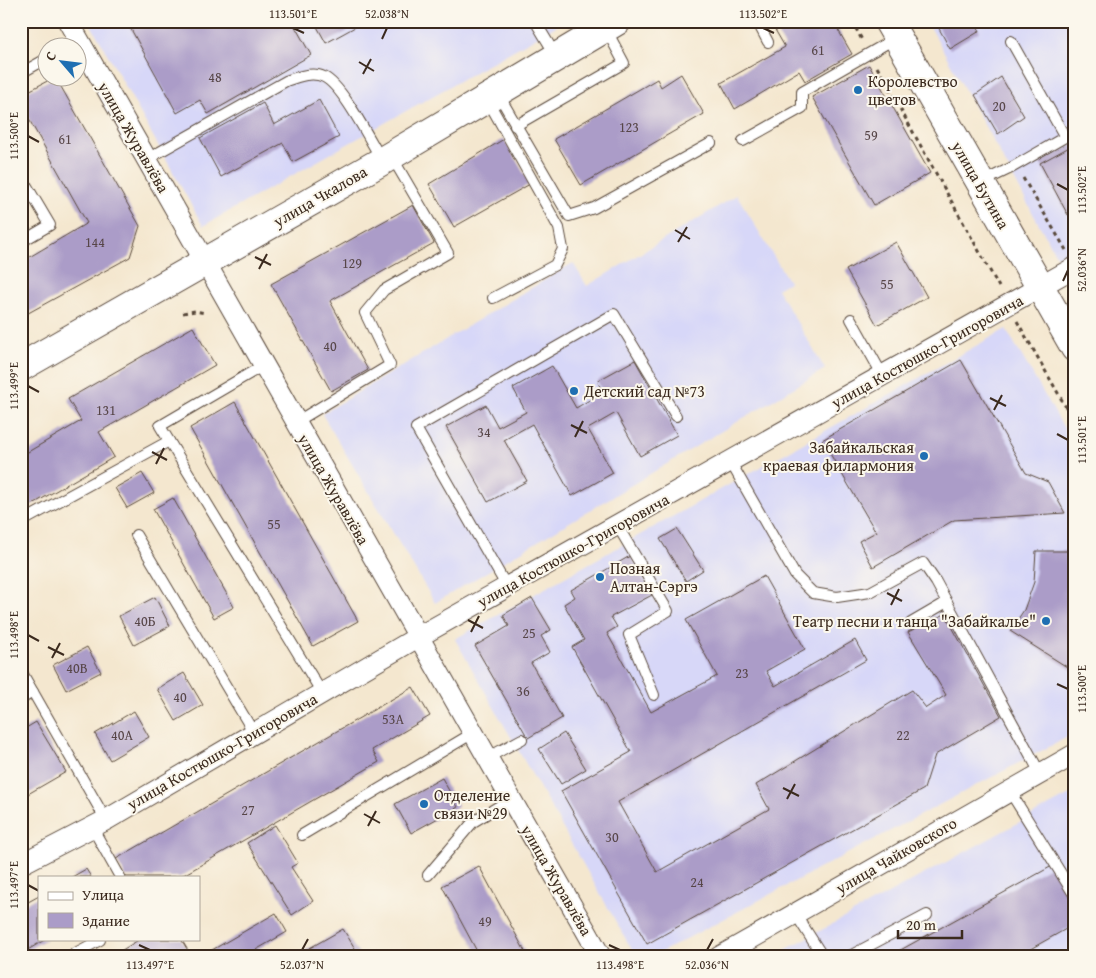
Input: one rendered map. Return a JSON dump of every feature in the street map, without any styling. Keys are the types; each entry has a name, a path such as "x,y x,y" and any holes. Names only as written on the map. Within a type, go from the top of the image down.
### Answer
{"main road":[{"name":"улица Чкалова","path":"21,367 386,158 611,25"},
{"name":"улица Бутина","path":"892,29 1075,348"}],"street":[{"name":"улица Журавлёва","path":"72,31 601,957"},
{"name":"улица Костюшко-Григоровича","path":"21,864 99,823 418,636 1040,288 1072,262"},
{"name":"улица Чайковского","path":"719,957 1075,754"}],"lane":[{"path":"535,21 556,57"},
{"path":"757,21 768,42"},
{"path":"515,126 624,63 611,25"},
{"path":"743,141 802,108 802,92 870,53 892,29"},
{"path":"980,183 1011,168 1065,137 1011,42"},
{"path":"21,74 38,64"},
{"path":"147,160 286,81 309,74 324,77 339,90 448,253 384,290 365,313 390,366 296,422"},
{"path":"491,95 515,126 569,216 594,208 711,143"},
{"path":"491,95 559,228 563,249 555,265 493,298"},
{"path":"21,176 50,224 21,242"},
{"path":"507,587 416,428 614,314 676,416"},
{"path":"851,319 882,376"},
{"path":"264,365 160,426 322,693"},
{"path":"21,522 169,441"},
{"path":"730,461 795,575 813,593 836,597 870,592 923,563 936,582 1040,773"},
{"path":"617,525 668,611 630,635 654,695"},
{"path":"136,535 254,733"},
{"path":"911,623 947,602"},
{"path":"21,671 99,823 120,876"},
{"path":"21,699 33,692"},
{"path":"302,836 473,732"},
{"path":"487,758 522,739"},
{"path":"1009,790 1075,896"},
{"path":"428,875 473,822 511,799"},
{"path":"795,913 823,957"},
{"path":"848,957 927,914"},
{"path":"68,957 100,940"}],"path":[{"path":"852,21 1075,423"},
{"path":"1011,168 1025,179 1072,262"},
{"path":"183,313 195,311 206,313"}],"shaded area":[{"path":"89,21 565,21 203,226"},
{"path":"927,21 1075,21 1075,247 1057,257"},
{"name":"Детский сад №73","path":"737,195 789,282 777,289 825,369 435,603 322,414 573,263 587,286"},
{"path":"1006,329 1075,447 1075,733 652,957 636,957 455,639"},
{"path":"1075,792 1075,957 772,957"}],"building":[{"path":"292,21 311,55 208,114 200,100 177,113 127,22"},
{"path":"314,21 366,21 326,43"},
{"path":"770,21 833,21 852,54 805,81 799,71 735,109 721,83 785,47"},
{"path":"935,21 974,21 980,31 950,49"},
{"path":"869,65 930,173 874,205 812,97"},
{"path":"681,74 704,114 581,185 554,139 657,79 661,87"},
{"path":"1001,77 1024,116 998,134 975,95"},
{"path":"38,86 38,88 62,88 140,226 130,257 21,317 21,262 87,223 21,105 21,95"},
{"path":"319,100 339,137 293,162 283,143 221,177 200,138 263,103 274,125"},
{"path":"504,139 530,184 454,227 429,184"},
{"path":"1075,144 1075,212 1068,215 1040,163"},
{"path":"413,205 434,243 330,301 368,370 331,391 271,284"},
{"path":"896,242 927,297 877,325 846,270"},
{"path":"193,327 215,365 99,432 114,457 21,511 21,456 81,421 68,399"},
{"path":"635,360 677,435 640,456 616,413 588,429 613,473 572,496 532,424 504,440 527,481 488,502 446,427 486,405 498,427 526,412 513,388 552,366 576,408 603,392 597,381"},
{"name":"Забайкальская краевая филармония","path":"961,360 1026,473 1048,482 1065,513 954,520 873,567 859,541 876,532 822,440"},
{"path":"235,402 358,621 313,646 190,428"},
{"path":"142,473 154,493 127,508 115,488"},
{"path":"173,498 234,607 214,618 153,509"},
{"path":"677,529 703,570 686,581 660,539"},
{"name":"Театр песни и танца \"Забайкалье\"","path":"1036,551 1075,551 1075,672 1010,631 1024,610 1034,582"},
{"path":"630,556 652,595 611,617 617,627 607,633 651,712 717,676 686,620 764,576 805,649 766,671 775,686 855,640 866,660 618,802 657,872 769,809 756,785 912,690 926,708 946,695 908,632 945,614 1001,716 935,755 924,789 647,944 561,791 631,752 572,647 584,640 564,604 575,597 571,590"},
{"path":"155,597 170,626 134,645 119,616"},
{"path":"532,598 551,630 541,636 550,652 531,663 562,718 528,738 475,646 509,626 503,615"},
{"path":"87,647 101,672 66,690 53,665"},
{"path":"184,673 203,705 176,721 157,689"},
{"path":"413,687 430,716 372,750 379,762 182,876 125,876 116,859"},
{"path":"134,711 149,737 110,760 95,734"},
{"path":"36,722 66,772 21,798 21,731"},
{"path":"564,733 586,769 561,784 539,749"},
{"path":"442,778 458,807 411,833 395,804"},
{"path":"275,825 298,863 291,867 313,901 292,915 247,843"},
{"path":"479,866 528,957 480,957 442,886"},
{"path":"1052,866 1075,907 1075,924 1016,957 888,957"},
{"path":"86,869 90,876 74,876"},
{"path":"38,897 38,940 44,940 26,951 21,943 21,906"},
{"path":"276,913 287,932 254,951 257,957 200,957"},
{"path":"343,929 359,955 356,957 294,957"},
{"path":"138,940 182,940 192,957 111,957"}],"place":[{"name":"Королевство цветов","path":"858,90"},
{"name":"Детский сад №73","path":"574,391"},
{"name":"Забайкальская краевая филармония","path":"924,456"},
{"name":"Позная Алтан-Сэргэ","path":"600,577"},
{"name":"Театр песни и танца \"Забайкалье\"","path":"1046,621"},
{"name":"Отделение связи №29","path":"424,804"}]}
